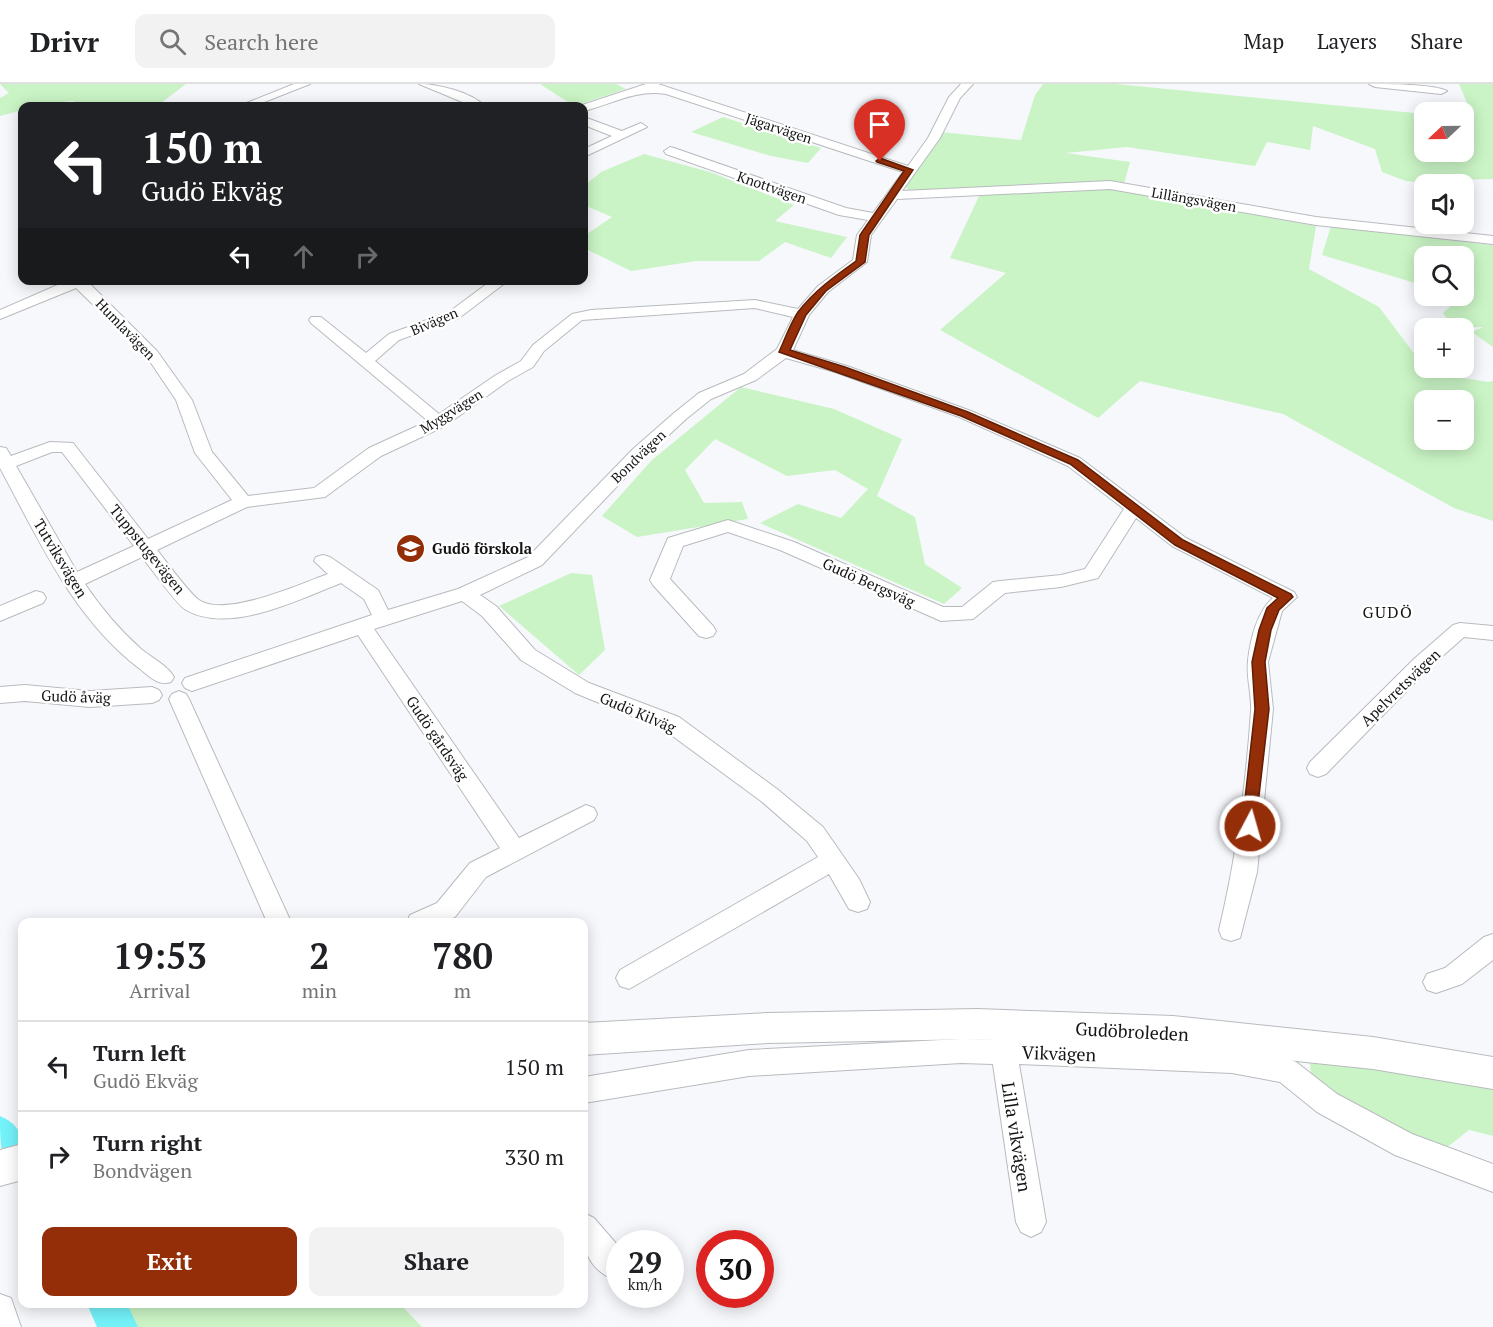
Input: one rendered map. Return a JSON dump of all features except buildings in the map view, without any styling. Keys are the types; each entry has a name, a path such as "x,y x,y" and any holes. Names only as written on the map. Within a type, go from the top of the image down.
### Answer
{"main road":[{"name":"Gudöbroleden","path":"588,1039 768,1028 977,1024 1173,1032 1374,1053 1493,1073"},
{"name":"Gudöbroleden","path":"588,1050 768,1028"},
{"path":"0,1155 18,1150"},
{"path":"0,1168 18,1163"}],"street":[{"path":"256,102 304,84"},
{"path":"425,84 472,102"},
{"name":"Bondvägen","path":"185,691 383,618 465,594 534,561 639,453 680,416 705,396 750,377 784,352 802,314 823,290 860,262 864,235 934,138 955,97 967,84"},
{"path":"1375,84 1441,91"},
{"path":"588,107 652,86"},
{"name":"Jägarvägen","path":"652,86 909,170"},
{"path":"588,123 621,135"},
{"path":"588,151 641,127"},
{"name":"Knottvägen","path":"670,151 844,212 875,217"},
{"name":"Lillängsvägen","path":"893,195 1110,185 1316,220 1493,240"},
{"path":"0,315 71,285"},
{"name":"Humlavägen","path":"85,285 152,354 184,400 204,453 243,502"},
{"name":"Bivägen","path":"366,360 394,337 454,315 495,285"},
{"name":"Myggvägen","path":"72,582 243,502 319,493 375,452 439,422 502,378 527,364 538,348 577,317 591,314 755,304 802,314"},
{"path":"316,320 439,422"},
{"path":"784,352 841,369 965,414 1074,462 1179,542 1287,597 1273,608 1265,630 1258,662 1262,709 1245,872 1231,930"},
{"name":"Tuppstugevägen","path":"3,458 50,447 68,447 192,605 217,612 254,608 344,575"},
{"name":"Tutviksvägen","path":"3,458 72,582 117,641 140,661 164,677"},
{"name":"Gudö Bergsväg","path":"706,631 660,580 675,542 717,529 728,526 787,546 941,614 966,615 1000,587 1061,581 1091,573 1133,509"},
{"path":"323,561 371,596 383,618"},
{"name":"Gudö Kilväg","path":"465,594 489,611 528,655 582,688 671,723 769,795 815,834 851,886 858,902"},
{"path":"0,614 36,598"},
{"name":"Gudö gårdsväg","path":"362,626 515,851"},
{"name":"Apelvretsvägen","path":"1318,768 1421,664 1460,630 1493,633"},
{"path":"152,695 153,687 164,677 179,674 190,679 185,691 277,918"},
{"name":"Gudö åväg","path":"0,695 25,693 90,699 152,695 164,702 185,691"},
{"path":"428,918 446,910 478,870 586,814"},
{"path":"629,978 833,860"},
{"path":"1436,982 1453,976 1493,945"},
{"name":"Vikvägen","path":"588,1089 749,1063 962,1051 1232,1060 1287,1071 1327,1103 1405,1145 1492,1184"},
{"name":"Lilla vikvägen","path":"1004,1051 1031,1222"},
{"path":"588,1233 606,1255"},
{"path":"0,1309 6,1327"}],"green space":[{"path":"0,84 186,84 162,102 18,102 18,111 0,116 0,98 9,93"},
{"path":"540,84 616,84 626,89 586,102 568,102"},
{"path":"1043,84 1116,84 1414,113 1414,162 1474,162 1474,102 1467,102 1459,84 1493,84 1493,179 1474,179 1474,174 1414,174 1414,182 1406,181 1382,172 1375,149 1313,126 1310,150 1267,142 1255,166 1127,147 1066,153 1130,162 1124,184 910,192 905,186 940,132 1021,140 1035,95"},
{"path":"723,117 821,148 808,163 771,156 691,132"},
{"path":"644,154 710,172 794,205 775,221 847,237 831,258 785,242 759,261 696,261 631,271 588,250 588,233 612,217 588,207 588,183 601,172"},
{"path":"1110,189 1316,226 1309,269 1379,307 1414,353 1414,378 1464,378 1493,381 1493,521 1454,508 1283,414 1140,381 1098,418 940,330 1006,273 950,258 980,194"},
{"path":"1331,226 1493,245 1493,347 1474,333 1474,331 1483,327 1474,327 1474,318 1447,318 1443,313 1451,306 1474,306 1474,246 1414,246 1414,283 1322,255"},
{"path":"741,387 834,409 902,439 877,496 915,517 925,564 962,588 944,604 760,523 798,504 841,518 868,489 835,470 787,476 715,439 685,470 704,503 742,502 748,519 637,537 602,516 652,460"},
{"path":"571,573 592,575 605,650 579,675 499,606"},
{"path":"1310,1060 1493,1084 1493,1136 1469,1130 1446,1148 1365,1118 1311,1080"},
{"path":"121,1308 404,1308 422,1327 129,1327"}],"waterway":[{"path":"0,1134 18,1157"},
{"path":"109,1308 118,1327"}],"place":[{"name":"Gudö förskola","path":"411,548"}],"district":[{"name":"GUDÖ","path":"1388,612"}],"route":[{"path":"880,161 909,170 864,235 860,262 823,290 802,314 784,352 841,369 965,414 1074,462 1155,526 1179,542 1287,597 1273,608 1265,630 1258,662 1262,709 1250,826"}]}
